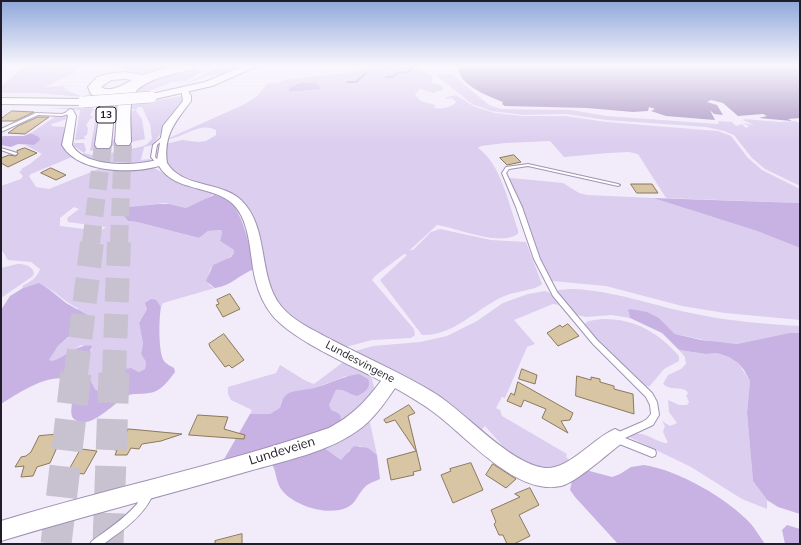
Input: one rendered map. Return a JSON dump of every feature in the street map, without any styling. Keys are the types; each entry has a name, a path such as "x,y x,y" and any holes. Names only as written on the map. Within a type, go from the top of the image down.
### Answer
{"highway":[{"name":"13","path":"100,91 105,96 108,104 103,145"},
{"name":"13","path":"124,142 125,98 128,91"}],"main road":[{"path":"1,101 83,102 152,97 182,91"}],"street":[{"path":"70,112 72,116 67,145 68,150 75,155 95,163 117,167 138,168 161,163 167,125 187,101 188,98 184,91"},
{"name":"Lundesvingene","path":"161,163 166,170 174,176 216,190 230,197 239,204 252,232 257,265 267,295 284,318 314,337 430,400 517,467 539,476 555,478 562,476 621,435"},
{"name":"Lundeveien","path":"1,531 80,507 151,490 299,447 333,435 351,425 369,410 392,379"}],"lane":[{"path":"1,130 37,114 62,115 70,112"},
{"path":"1,149 15,154"},
{"name":"Lundesvingene","path":"618,185 528,165 508,168 504,173 519,207 536,259 555,294 594,342 644,390 653,401 655,415 650,422 621,435"},
{"path":"621,435 652,453"},
{"path":"95,544 130,518 143,505 151,490"}],"shaded area":[{"path":"1,91 69,91 82,97 37,93 1,93"},
{"path":"136,91 148,91 146,92 131,96"},
{"path":"261,91 418,91 415,95 421,101 435,105 434,108 451,106 456,102 452,98 446,99 446,97 456,95 475,107 495,113 524,116 566,116 607,122 718,131 731,136 748,158 762,170 800,189 800,203 666,198 638,154 629,152 564,157 550,141 505,143 481,146 478,148 493,164 498,174 518,230 518,234 510,237 490,238 437,225 410,250 413,250 431,232 440,229 491,240 526,242 542,284 540,286 507,295 496,300 446,331 422,335 380,280 407,255 404,254 375,276 372,280 414,329 415,335 411,338 372,340 342,348 300,326 273,300 249,213 218,189 175,173 166,161 166,144 182,140 198,142 206,141 216,135 216,130 204,127 167,139 245,104 257,96"},
{"path":"456,91 473,91 489,105 501,109 571,110 607,116 718,124 719,121 732,122 736,126 742,124 746,128 749,126 743,123 754,125 743,120 745,119 780,122 795,121 800,123 800,186 765,169 752,158 734,135 724,131 706,127 606,120 566,114 524,115 491,111 472,104"},
{"path":"479,91 800,91 800,118 788,119 792,121 759,118 767,116 763,114 738,116 723,103 711,100 707,102 717,105 723,115 714,114 710,110 715,120 666,116 651,111 655,109 649,107 648,111 633,112 587,108 505,106 502,104 503,102"},
{"path":"182,96 183,100 166,123 162,132 152,145 144,147 141,160 150,159 152,162 133,164 107,163 89,159 80,155 84,153 96,156 140,147 146,145 152,139 150,124 142,107 138,107 136,111 142,119 145,139 90,151 96,115 99,115 98,141 94,141 95,145 97,146 111,142 115,138 117,142 130,139 133,135 129,136 130,119 132,111 136,110 132,109 130,105"},
{"path":"92,107 91,108 94,109 90,115 94,117 91,118 86,125 88,128 87,135 84,136 85,139 75,140 80,110 49,108"},
{"path":"67,115 67,119 52,124 51,126 65,127 64,148 72,157 31,174 29,176 36,187 49,189 101,168 154,168 167,175 215,192 206,200 186,208 165,203 127,207 122,214 128,221 199,238 208,231 221,230 220,241 234,250 234,253 230,257 216,264 210,271 208,276 209,285 215,288 163,303 161,307 158,305 147,309 139,323 143,343 141,354 146,362 145,369 139,372 131,368 125,373 126,378 122,383 101,393 95,389 84,367 87,356 92,349 81,345 61,359 53,362 49,360 58,346 74,333 78,308 46,287 32,286 23,288 22,286 35,277 40,269 31,262 8,260 1,249 1,186 21,179 23,176 19,172 22,170 21,169 42,154 25,145 34,145 39,137 31,133 56,116","holes":["74,207 79,209 67,218 68,222 106,227 100,231 60,226 60,218"]},
{"path":"31,133 39,137 40,140 34,145 18,144 11,147 1,145 1,138 3,136 24,136"},
{"path":"74,143 84,143 86,150 84,153 74,146"},
{"path":"511,178 563,183 579,193 587,195 653,198 757,231 800,248 800,320 725,313 682,306 606,286 552,281 541,265 508,179"},
{"path":"214,195 224,197 232,203 238,213 247,237 254,269 221,287 215,288 206,281 213,265 231,257 234,253 234,250 220,241 221,230 208,231 199,238 128,221 120,211 127,207 158,204 169,204 186,208"},
{"path":"653,198 800,203 800,248 757,231"},
{"path":"17,264 30,267 34,273 33,276 1,298 1,268"},
{"path":"39,283 66,303 91,317 58,346 49,360 53,361 58,359 77,348 92,346 84,367 95,389 101,393 122,383 126,378 126,369 131,368 139,372 145,369 146,362 141,354 143,343 139,323 147,309 145,303 151,299 156,300 161,307 160,334 162,357 167,364 174,368 175,372 164,386 157,391 128,395 101,415 87,422 80,422 72,416 71,412 76,383 68,379 58,378 38,383 1,404 1,310 10,296 23,288"},
{"path":"571,289 617,295 705,316 759,323 800,326 800,333 789,333 737,344 719,343 675,334 659,318 628,311 630,318 612,315 586,317 577,315 571,312 557,292 558,290"},
{"path":"545,291 550,293 559,305 553,304 514,320 535,344 527,347 505,398 502,397 496,408 500,410 502,416 567,454 566,457 571,461 552,472 516,461 485,426 482,429 495,443 352,352 373,346 420,342 447,336 477,321 503,303 528,294"},
{"path":"630,309 647,312 659,318 675,334 701,340 737,344 789,333 800,333 800,514 778,507 767,500 753,481 747,413 750,381 744,370 738,363 729,357 717,353 706,354 679,350 662,333 630,318 628,310"},
{"path":"602,319 625,321 645,328 663,340 679,356 679,361 664,369 649,387 641,383 614,360 584,325 588,321"},
{"path":"679,350 706,354 717,353 729,357 738,363 750,381 747,413 753,481 767,500 767,509 742,499 691,467 629,437 638,433 663,443 668,443 663,432 665,426 662,421 670,426 677,423 669,412 668,400 679,405 687,405 689,402 686,395 688,394 687,391 663,384 668,375 681,369 686,364 685,357"},
{"path":"346,360 371,375 375,391 342,422 340,421 340,416 338,413 330,410 329,405 336,390 341,390 357,396 346,376 281,401 280,409 270,414 250,414 252,410 231,400 228,394 228,387 276,373 280,365 306,381 314,384"},
{"path":"359,374 368,379 368,388 365,392 357,396 341,390 336,390 329,405 331,410 341,416 340,421 323,432 223,461 250,414 270,414 280,408 284,398 289,393 314,388 347,376"},
{"path":"369,418 377,455 360,446 348,451 347,456 341,460 323,447"},
{"path":"354,446 368,448 377,455 380,479 366,486 348,507 331,511 302,505 287,495 279,486 271,463 323,447 341,460"},
{"path":"644,465 672,473 716,495 741,514 751,524 765,544 618,544 575,497 570,490 572,481 586,470 612,477 631,467"},
{"path":"787,525 800,529 800,544 785,544 782,530"}],"building":[{"path":"12,111 34,112 15,121 1,121 1,119"},
{"path":"38,117 49,117 25,134 8,133 18,126"},
{"path":"25,148 37,153 8,167 1,163 1,158 9,155 16,156 18,154 17,151"},
{"path":"514,155 521,162 507,165 500,158"},
{"path":"51,168 66,175 56,180 41,173"},
{"path":"631,184 652,184 658,193 637,193"},
{"path":"230,294 240,309 223,317 216,305 219,304 217,300"},
{"path":"568,324 579,336 558,346 547,333 560,325 562,327"},
{"path":"224,334 244,360 232,368 229,365 225,367 209,344"},
{"path":"522,369 537,375 535,384 519,379"},
{"path":"577,376 591,380 591,377 600,379 600,382 614,386 614,389 633,394 634,414 576,396"},
{"path":"518,382 573,413 570,420 561,421 568,433 542,418 546,409 524,400 521,407 507,401 511,393 514,395"},
{"path":"409,405 415,413 408,416 421,470 413,472 414,475 391,480 387,459 416,451 395,420 386,423 384,420"},
{"path":"198,415 228,417 224,429 245,435 244,439 189,435"},
{"path":"128,429 182,434 161,441 142,444 139,449 131,448 127,455 115,455 117,450 108,449 118,431 127,431"},
{"path":"63,434 50,463 37,467 33,476 21,477 24,466 15,467 21,457 26,456 31,452 39,436"},
{"path":"81,449 97,451 84,474 68,472"},
{"path":"471,463 483,490 453,503 441,475 451,471 450,469"},
{"path":"493,464 516,479 506,488 486,475"},
{"path":"530,488 539,505 519,515 530,536 514,544 507,544 503,535 499,535 494,524 496,522 491,510 520,497 515,494"},
{"path":"242,534 242,544 215,544 215,541"}],"tunnel":[{"path":"119,243 123,142"},
{"path":"91,243 103,145"},
{"path":"76,374 92,242"},
{"path":"114,374 119,242"},
{"path":"56,544 76,373"},
{"path":"108,544 114,373"}]}
